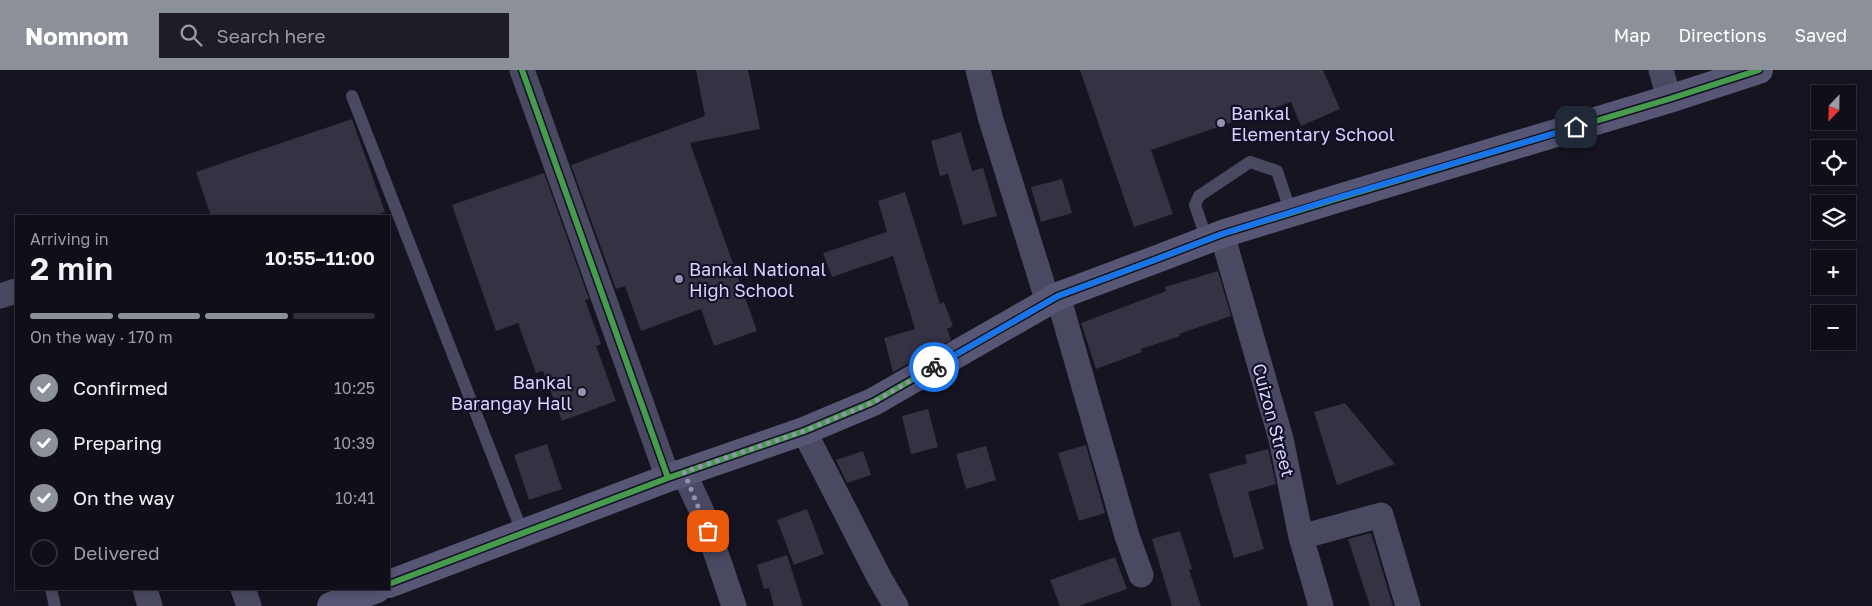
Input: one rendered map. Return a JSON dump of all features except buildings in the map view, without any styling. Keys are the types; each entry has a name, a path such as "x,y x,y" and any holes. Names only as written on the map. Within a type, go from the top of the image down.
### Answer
{"street":[{"path":"522,70 676,475 702,512 734,606"},
{"path":"978,70 991,120 1053,299 1127,536 1142,576"},
{"path":"1661,70 1670,99"},
{"path":"390,584 676,475 804,431 874,402 1053,299 1215,237 1670,99 1759,70"},
{"name":"Cuizon Street","path":"1215,237 1281,439 1301,537 1322,606"},
{"path":"0,296 15,291"},
{"path":"804,431 875,582 896,606"},
{"path":"1301,537 1381,515 1408,606"},
{"path":"145,590 150,606"},
{"path":"243,590 249,606"},
{"path":"331,606 374,590"}],"lane":[{"path":"352,96 523,534"},
{"path":"1215,237 1195,205 1199,196 1250,162 1277,172 1291,213"},
{"path":"51,590 55,606"}],"cycle path":[{"path":"522,70 668,478"},
{"path":"390,584 668,478 804,431 873,402 1058,296 1222,234 1759,70"}],"way so far":[{"path":"708,531 702,512 684,472 804,431 874,402 934,367"}],"place":[{"name":"Bankal Elementary School","path":"1221,123"},
{"name":"Bankal National High School","path":"679,279"},
{"name":"Bankal Barangay Hall","path":"582,392"}],"route":[{"path":"934,367 1058,296 1222,234 1576,127"}]}
